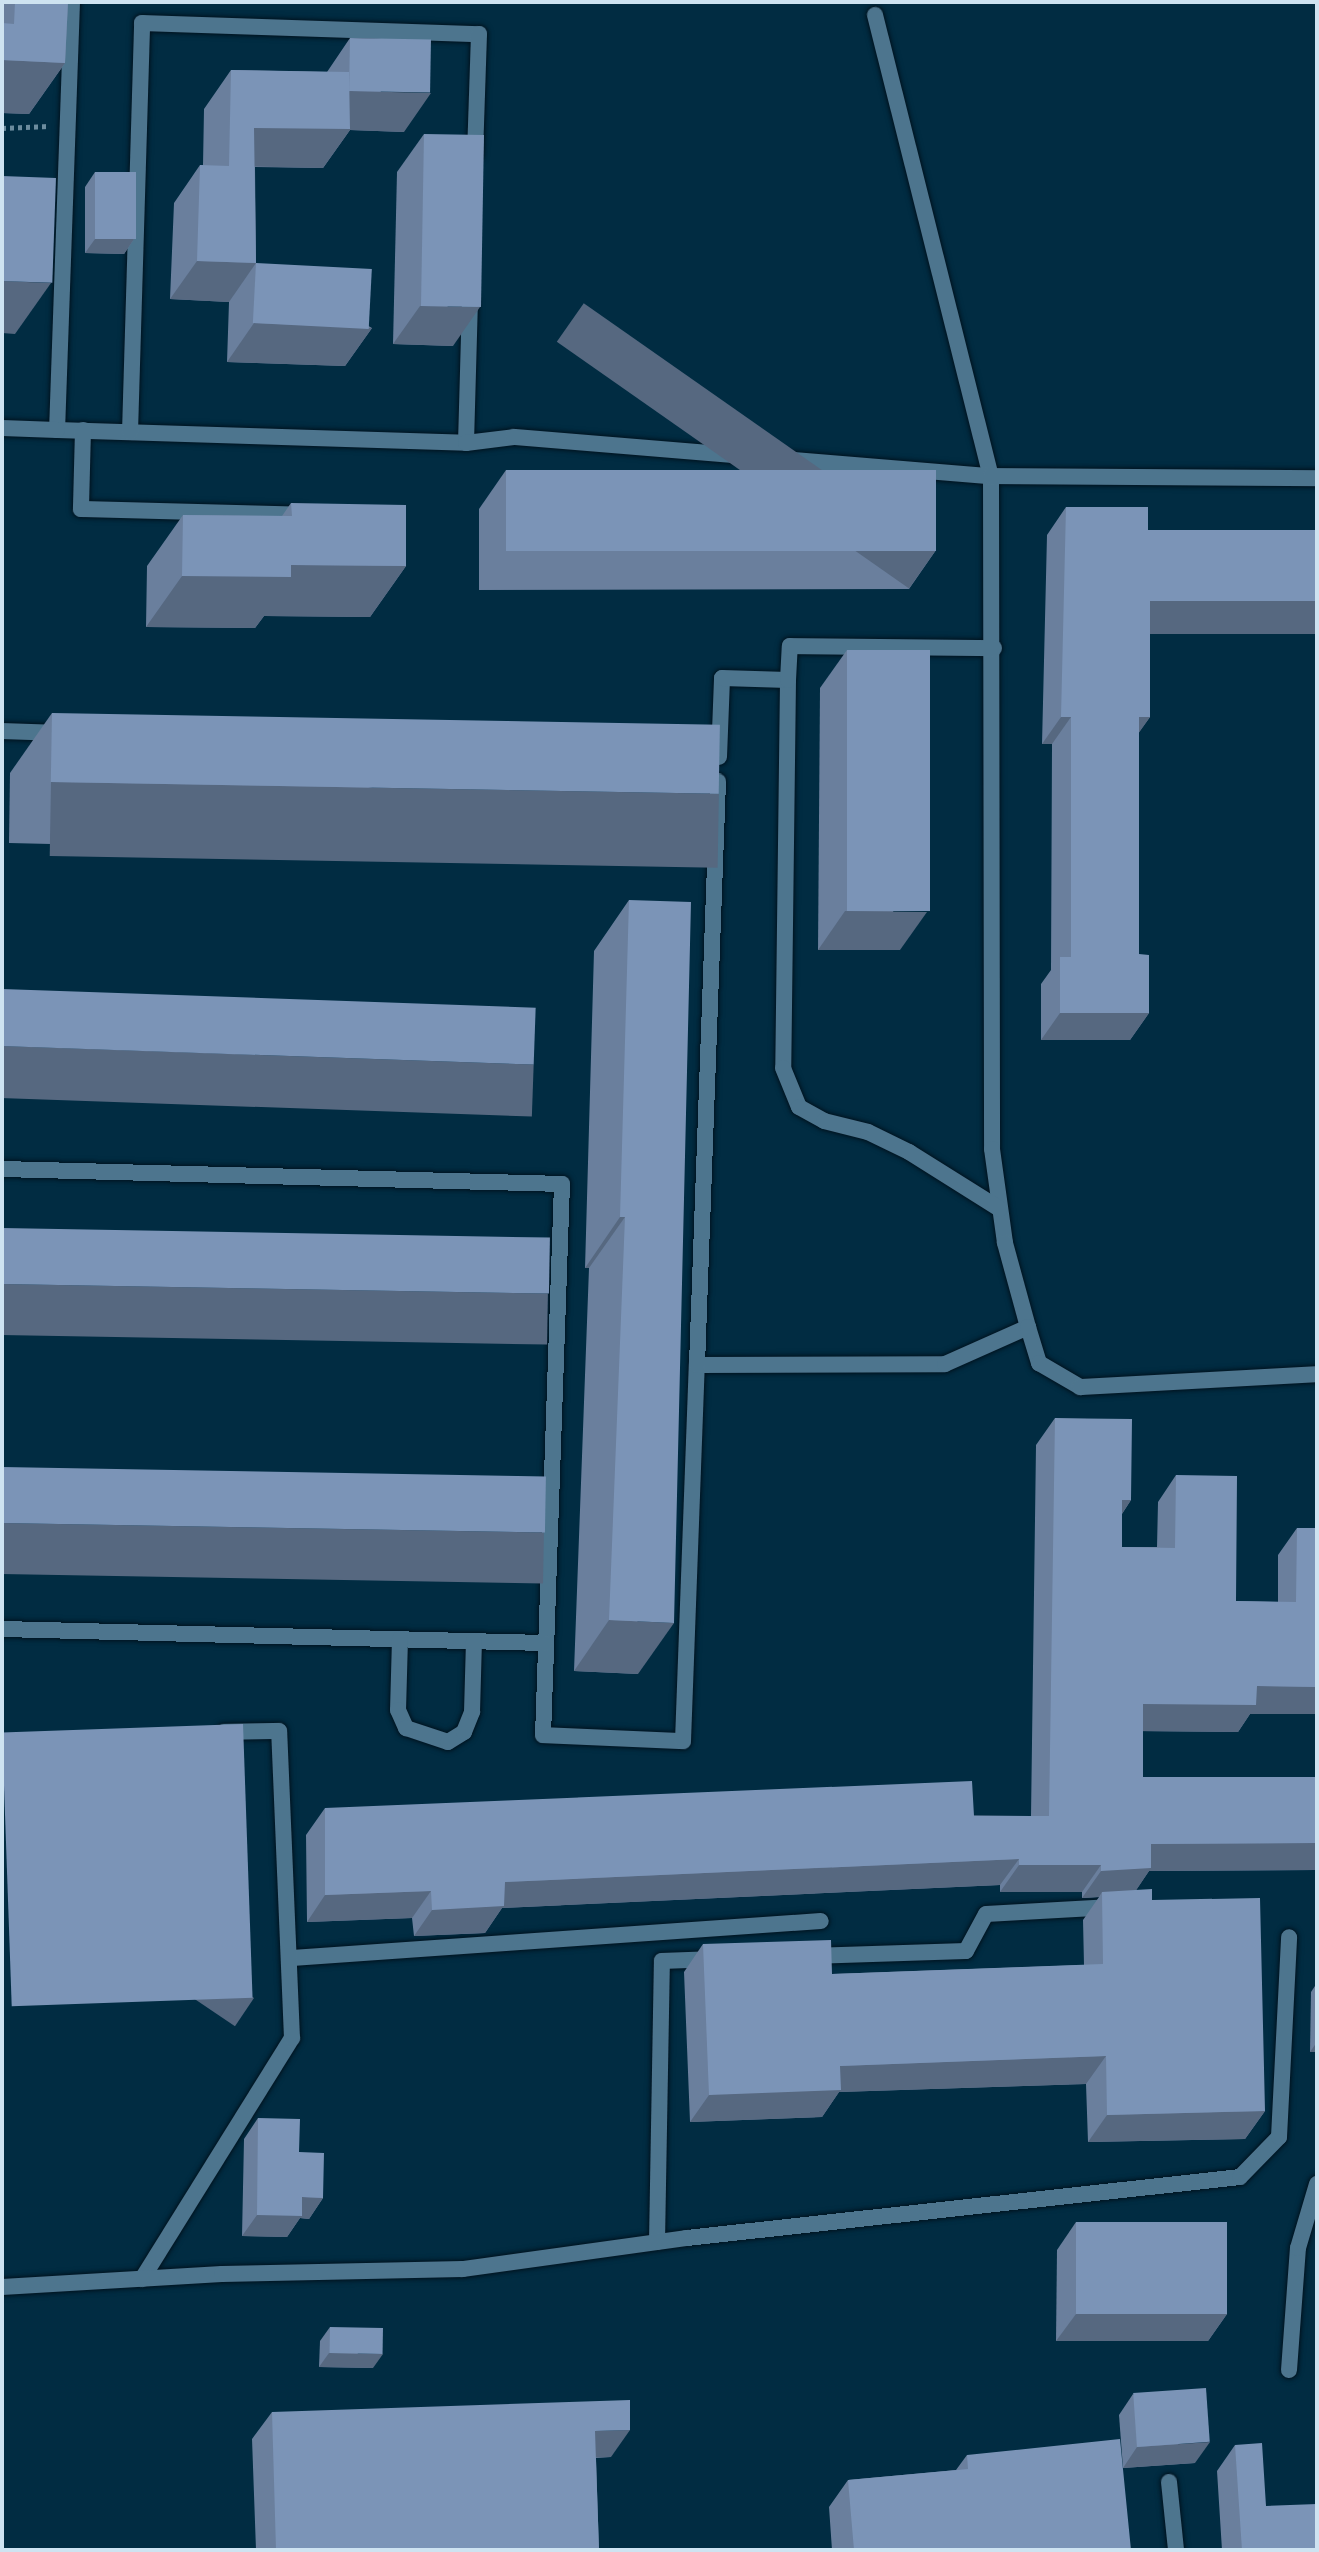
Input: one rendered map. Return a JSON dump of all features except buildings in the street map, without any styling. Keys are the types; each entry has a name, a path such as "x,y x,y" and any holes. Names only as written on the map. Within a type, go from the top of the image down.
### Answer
{"lane":[{"path":"57,430 72,2"},
{"path":"875,15 991,476 994,648 992,1149 1000,1209 1039,1363 1080,1387 1317,1374"},
{"path":"130,432 142,23 479,34 475,175"},
{"path":"466,443 471,285"},
{"path":"2,428 466,443 514,437 991,476 1317,478"},
{"path":"83,430 81,509 315,515"},
{"path":"994,648 790,646 783,1068 799,1107 824,1121 868,1132 909,1152 1000,1209"},
{"path":"2,1169 562,1184 552,1277 543,1735 683,1741 697,1365 711,757 722,678 788,680"},
{"path":"2,731 82,734"},
{"path":"697,1365 945,1364 1028,1327"},
{"path":"2,1629 545,1643"},
{"path":"400,1639 398,1710 406,1728 448,1742 464,1732 472,1712 474,1641"},
{"path":"142,2279 292,2038 292,1958 279,1731 202,1732"},
{"path":"798,1957 966,1951 986,1914 1136,1906"},
{"path":"292,1958 821,1921"},
{"path":"2,2287 142,2279 463,2269 657,2242 1240,2177 1279,2137 1289,1937"},
{"path":"657,2242 662,1961 738,1959"},
{"path":"1289,2370 1298,2248 1317,2184"},
{"path":"1169,2482 1176,2550"}],"path":[{"path":"2,128 68,125"}]}
